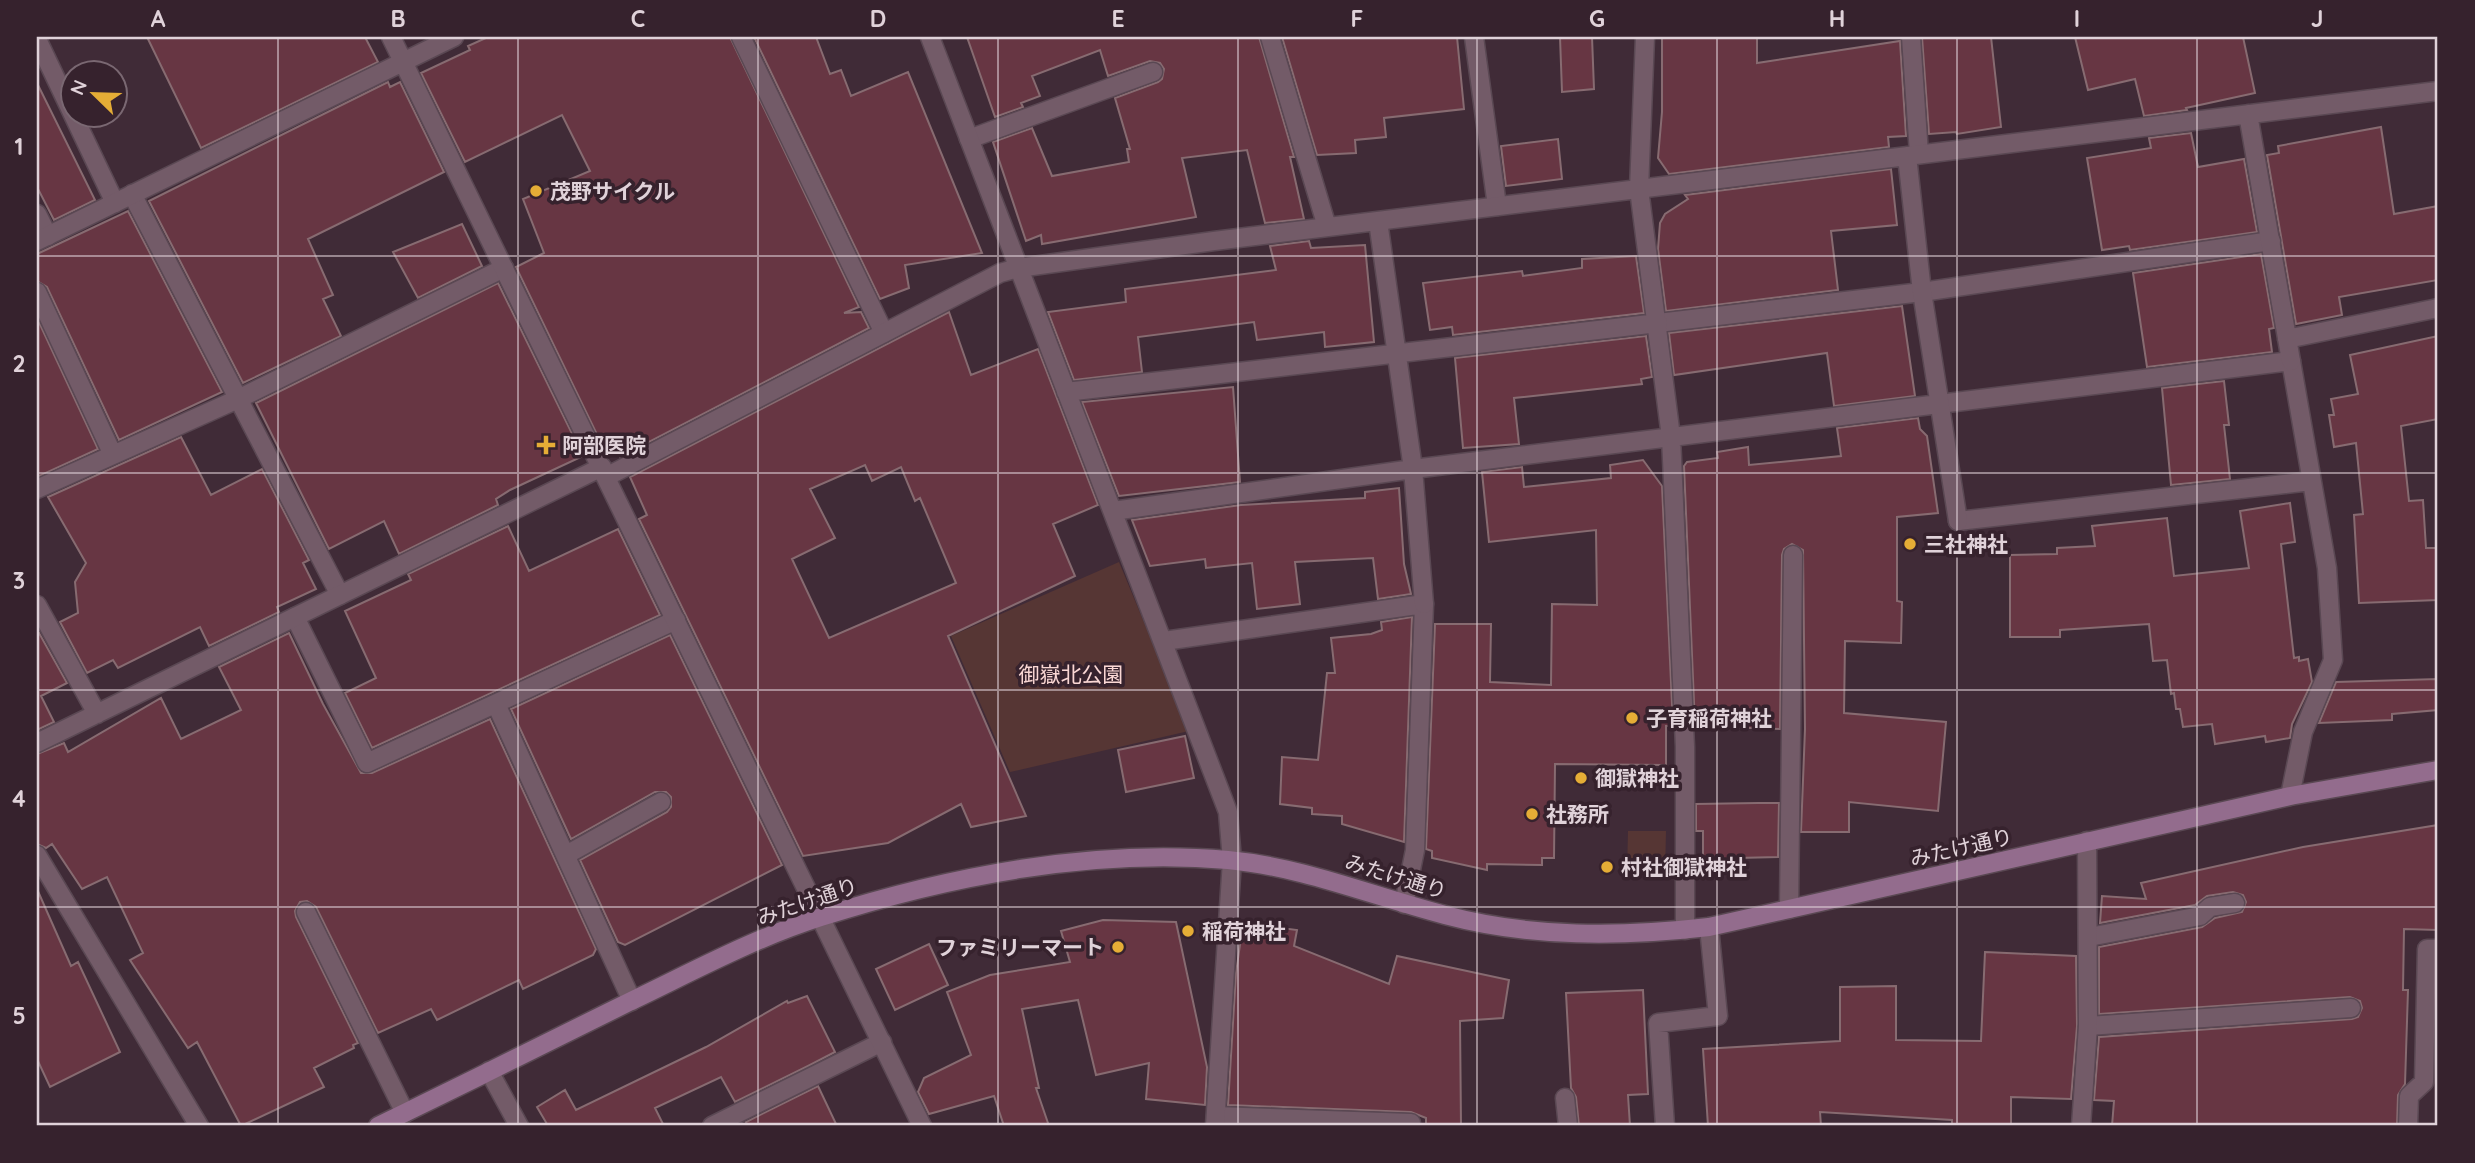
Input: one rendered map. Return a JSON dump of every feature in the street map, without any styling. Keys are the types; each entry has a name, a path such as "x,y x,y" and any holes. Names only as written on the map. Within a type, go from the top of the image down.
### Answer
{"street":[{"path":"391,37 922,1126"},
{"path":"37,214 42,239 454,37"},
{"path":"741,37 884,333"},
{"path":"930,37 1228,812 1232,860 1216,1121 1411,1123"},
{"path":"1270,37 1327,227"},
{"path":"1474,37 1497,206"},
{"path":"1645,37 1639,189 1671,437 1685,747 1685,930"},
{"path":"1911,37 1913,155 1922,292 1958,521 2311,481"},
{"path":"37,39 115,203"},
{"path":"969,139 1153,72"},
{"path":"37,743 295,617 604,472 1000,273 1018,268 1327,227 2438,91"},
{"path":"2248,114 2327,568 2333,660 2303,732 2290,796"},
{"path":"132,194 340,596"},
{"path":"1378,221 1413,469 1424,604 1415,850 1404,904"},
{"path":"1066,392 1922,292 2271,241"},
{"path":"37,489 238,399 504,268"},
{"path":"37,292 113,455"},
{"path":"2287,339 2438,308"},
{"path":"1113,511 1413,469 2291,361"},
{"path":"1788,909 1793,555"},
{"path":"1164,641 1424,604"},
{"path":"37,605 97,714"},
{"path":"295,617 367,763 676,620"},
{"path":"496,704 632,1001"},
{"name":"みたけ通り","path":"378,1126 714,960 820,917 955,883 1055,864 1141,857 1232,860 1334,880 1448,916 1516,928 1640,935 1709,927 2290,796 2438,770"},
{"path":"566,855 661,802"},
{"path":"2081,1126 2088,1026 2087,841"},
{"path":"37,855 199,1126"},
{"path":"2089,937 2200,916 2210,906 2235,903"},
{"path":"306,912 405,1113"},
{"path":"1665,1126 1658,1023 1718,1016 1709,927"},
{"path":"2408,1126 2409,1096 2424,1082 2427,949 2438,948"},
{"path":"2088,1026 2351,1008"},
{"path":"712,1126 881,1042"},
{"path":"489,1071 519,1126"},
{"path":"1565,1098 1567,1126"}],"green space":[{"name":"御嶽北公園","path":"1119,562 1189,731 1010,772 951,636"},
{"path":"1628,831 1666,831 1665,874 1627,873"}],"building":[{"path":"147,37 365,37 378,62 201,148"},
{"path":"488,37 730,37 859,307 844,313 861,312 869,328 620,457 613,442 603,447 516,267 544,253 523,199 590,171 562,115 465,162 421,73 470,50 468,46"},
{"path":"754,37 816,37 830,74 841,70 851,96 908,72 982,253 905,265 909,288 880,299"},
{"path":"967,37 1259,37 1294,157 1290,157 1304,219 1265,223 1247,150 1182,158 1196,217 1042,244 1041,235 1026,241 993,142 1032,128 1052,176 1129,162 1127,149 1130,149 1115,98 1158,82 1162,79 1164,69 1160,63 1150,61 1108,76 1100,50 1032,76 1040,96 1021,103 1023,107 995,117"},
{"path":"1282,37 1457,37 1464,109 1384,118 1386,137 1355,140 1356,153 1317,155"},
{"path":"1560,37 1592,37 1594,89 1562,92"},
{"path":"1662,37 1757,37 1757,63 1900,41 1906,136 1888,137 1889,147 1669,174 1658,158 1662,112"},
{"path":"1922,37 1991,37 2001,127 1957,134 1929,134"},
{"path":"2075,37 2243,37 2255,93 2186,108 2187,110 2144,116 2135,79 2088,90"},
{"path":"388,82 390,87 400,82 444,172 308,239 333,295 323,299 341,336 243,383 149,201"},
{"path":"37,83 95,200 54,220 37,187"},
{"path":"2381,127 2394,214 2438,206 2438,280 2339,297 2342,315 2296,324 2267,155 2279,153 2278,146"},
{"path":"2191,133 2198,167 2244,159 2257,232 2130,250 2129,246 2102,250 2087,158 2151,148 2149,138"},
{"path":"1558,139 1562,179 1506,186 1501,146"},
{"path":"1891,169 1897,225 1831,231 1838,290 1666,311 1658,249 1660,223 1665,214 1688,199 1685,195"},
{"path":"128,211 222,392 119,440 47,287 37,281 37,254"},
{"path":"462,224 482,266 418,298 393,252"},
{"path":"1309,241 1311,248 1365,245 1374,342 1325,347 1324,332 1257,340 1254,322 1138,337 1142,372 1074,380 1048,312 1126,302 1125,289 1276,270 1270,246"},
{"path":"2261,254 2274,328 2269,329 2272,352 2147,367 2133,273"},
{"path":"1636,256 1644,313 1453,335 1452,327 1430,330 1423,283 1522,271 1523,276 1582,268 1582,259"},
{"path":"498,283 583,456 510,490 496,499 498,505 399,554 384,521 329,549 256,403"},
{"path":"1902,306 1915,396 1834,406 1827,353 1674,375 1669,333"},
{"path":"949,312 971,375 1038,349 1098,505 1053,524 1075,576 948,636 1026,816 971,827 961,804 888,843 803,856 639,519 647,515 630,477","holes":["865,465 872,481 901,467 915,501 920,498 956,583 829,638 792,559 835,538 810,489"]},
{"path":"37,318 98,449 37,477"},
{"path":"1646,336 1652,377 1641,379 1642,384 1514,398 1519,444 1463,448 1455,358"},
{"path":"2438,336 2438,419 2401,426 2409,501 2423,500 2426,548 2438,548 2438,600 2359,603 2354,515 2363,514 2356,443 2334,447 2329,415 2334,415 2331,399 2358,394 2350,355"},
{"path":"2224,381 2229,425 2224,425 2230,479 2171,485 2162,388"},
{"path":"1233,387 1240,482 1119,496 1082,402"},
{"path":"1918,418 1920,429 1927,436 1938,513 1897,517 1897,601 1902,602 1901,643 1845,641 1844,713 1946,722 1938,811 1849,802 1849,832 1801,832 1805,729 1803,550 1792,544 1784,549 1782,555 1780,729 1695,726 1684,466 1687,462 1718,458 1717,452 1748,447 1749,465 1841,456 1837,428"},
{"path":"181,437 211,495 262,469 309,560 303,563 316,589 277,607 279,612 209,646 200,627 118,668 113,660 87,673 60,622 78,613 75,582 86,563 48,497"},
{"path":"1643,460 1662,486 1673,726 1666,726 1666,765 1555,764 1554,858 1542,858 1542,865 1487,864 1487,870 1432,858 1432,851 1426,849 1435,624 1491,624 1490,682 1551,685 1552,604 1597,605 1596,530 1489,542 1482,472 1522,467 1524,487 1611,478 1610,465"},
{"path":"1399,488 1404,564 1411,594 1378,599 1373,558 1295,562 1300,604 1257,609 1252,563 1206,568 1205,559 1150,566 1132,520 1241,505 1365,498 1365,492"},
{"path":"2290,503 2295,542 2281,544 2294,658 2299,657 2299,661 2308,659 2312,682 2292,724 2290,738 2266,742 2265,736 2215,744 2212,724 2183,727 2180,709 2176,709 2174,693 2171,694 2167,660 2153,661 2149,624 2060,630 2060,637 2010,637 2010,555 2057,554 2057,548 2095,546 2092,526 2167,518 2174,576 2249,568 2240,511"},
{"path":"508,526 529,571 618,529 660,615 372,748 345,693 376,678 345,611 411,580 408,574"},
{"path":"1412,617 1404,842 1342,824 1342,816 1312,814 1312,808 1280,804 1282,757 1318,760 1327,673 1335,673 1331,638 1371,634 1382,630 1381,622"},
{"path":"39,633 67,683 41,696 54,722 37,730 37,634"},
{"path":"289,633 323,704 361,773 372,773 490,719 596,949 593,955 523,989 519,980 437,1020 431,1009 378,1033 316,907 307,901 300,902 295,911 296,917 358,1043 353,1045 354,1048 314,1068 324,1087 241,1126 197,1042 188,1048 130,960 143,953 107,877 82,889 52,844 46,848 37,844 37,754 64,743 68,752 161,698 181,739 241,710 219,667"},
{"path":"670,635 782,865 625,945 618,942 580,860 667,812 671,807 671,797 666,792 655,792 571,839 511,709"},
{"path":"2438,679 2438,710 2392,714 2392,720 2319,723 2336,682"},
{"path":"1185,736 1194,778 1126,792 1118,750"},
{"path":"1779,803 1778,857 1737,858 1737,864 1703,865 1703,831 1696,831 1696,804"},
{"path":"2438,825 2438,930 2404,929 2403,990 2408,990 2405,1084 2398,1095 2397,1126 2112,1126 2114,1101 2094,1100 2099,1037 2352,1019 2358,1017 2362,1008 2360,1001 2350,997 2099,1014 2099,947 2202,927 2215,918 2242,912 2246,902 2243,895 2233,892 2207,896 2195,905 2100,923 2102,896 2146,899 2141,883 2303,847"},
{"path":"37,889 71,966 78,962 120,1052 50,1087 37,1059"},
{"path":"1103,920 1176,922 1207,1067 1205,1105 1146,1099 1149,1063 1096,1075 1078,1000 1022,1009 1039,1088 1036,1088 1049,1126 1004,1126 994,1096 929,1114 918,1092 924,1078 971,1055 947,992 990,975 1070,962 1061,931"},
{"path":"1243,923 1297,930 1294,946 1389,984 1397,956 1509,980 1503,1018 1460,1021 1461,1126 1426,1126 1426,1118 1411,1112 1228,1105 1236,973"},
{"path":"929,944 948,985 895,1010 876,969"},
{"path":"1985,952 2076,956 2077,1026 2071,1099 2011,1097 2011,1126 1952,1126 1952,1120 1820,1112 1821,1126 1708,1126 1703,1049 1840,1041 1840,987 1896,986 1896,1040 1981,1041"},
{"path":"1643,990 1648,1094 1628,1095 1630,1126 1579,1126 1576,1097 1571,1088 1566,993"},
{"path":"807,996 835,1052 735,1102 721,1077 655,1108 664,1126 543,1126 547,1124 537,1107 565,1090 576,1110 706,1047 787,1001 788,1003"},
{"path":"818,1086 837,1126 749,1126 746,1122"}],"place":[{"name":"茂野サイクル","path":"536,191"},
{"name":"阿部医院","path":"546,445"},
{"name":"三社神社","path":"1910,544"},
{"name":"子育稲荷神社","path":"1632,718"},
{"name":"御獄神社","path":"1581,778"},
{"name":"社務所","path":"1532,814"},
{"name":"村社御獄神社","path":"1607,867"},
{"name":"稲荷神社","path":"1188,931"},
{"name":"ファミリーマート","path":"1118,947"}]}
